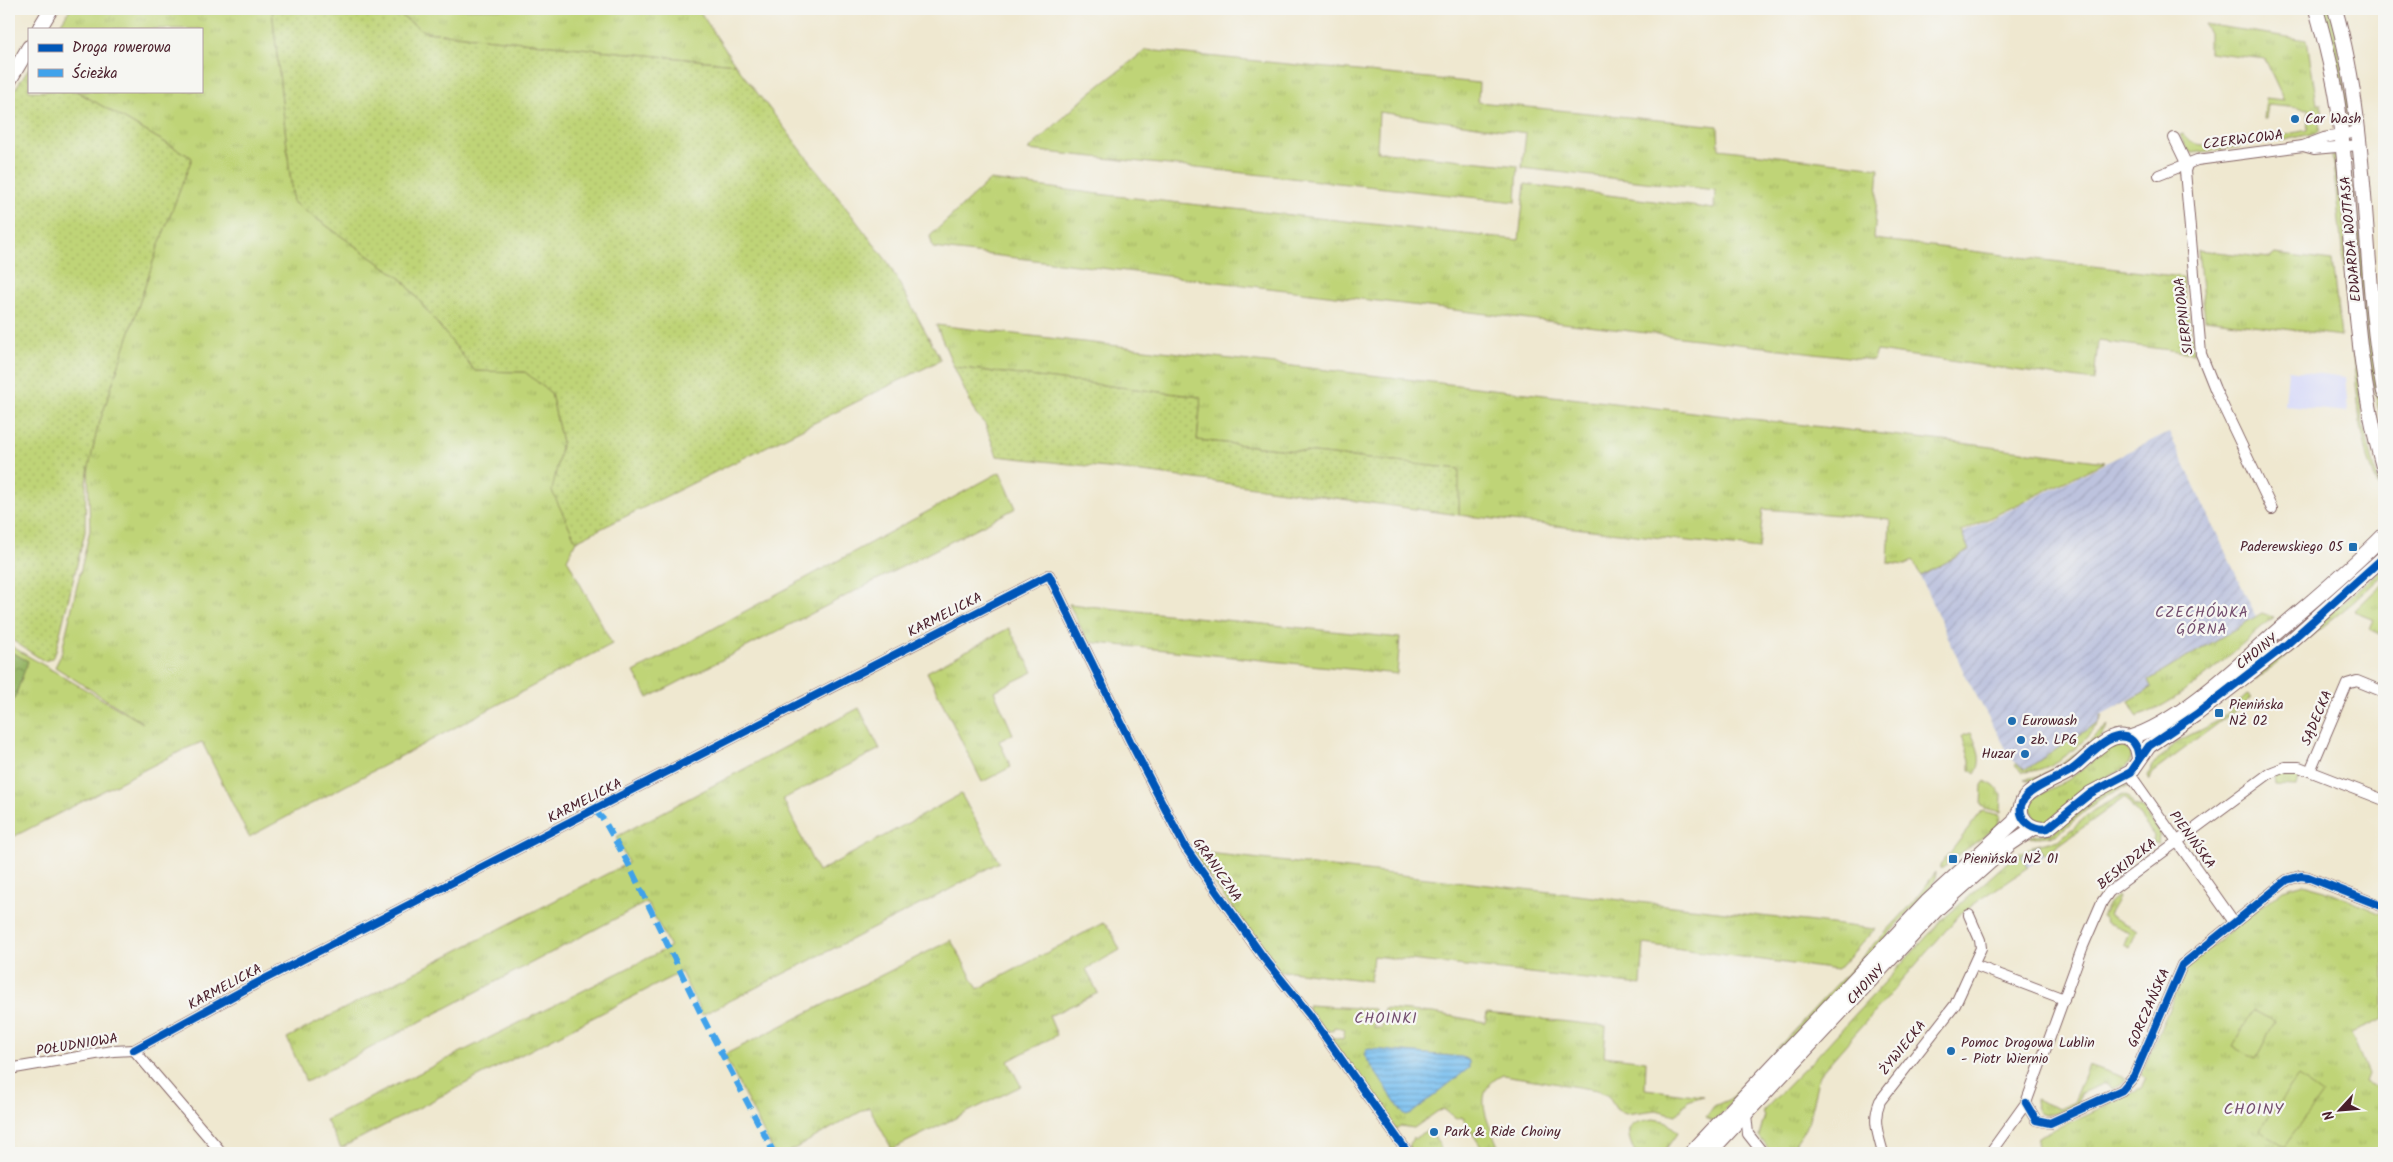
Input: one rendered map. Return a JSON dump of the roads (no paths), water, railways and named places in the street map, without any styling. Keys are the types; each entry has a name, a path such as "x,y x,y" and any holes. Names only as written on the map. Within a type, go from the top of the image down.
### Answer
{"street":[{"path":"41,28 51,9"},
{"name":"EDWARDA WOJTASA","path":"2316,9 2332,75 2342,140 2363,366 2372,425 2384,470"},
{"name":"EDWARDA WOJTASA","path":"2334,9 2349,69 2384,392"},
{"path":"9,81 28,49"},
{"path":"2174,138 2187,165"},
{"name":"CZERWCOWA","path":"2159,175 2197,160 2303,146 2314,149 2342,140 2358,139"},
{"name":"SIERPNIOWA","path":"2187,165 2184,172 2201,354 2215,390 2272,509"},
{"name":"CHOINY","path":"1691,1153 1915,914 1948,881 2014,822 2027,796 2073,769 2107,740 2120,736 2128,738 2156,726 2210,689 2342,576 2384,535"},
{"name":"CHOINY","path":"1708,1153 1947,899 2010,844 2034,828 2042,829 2050,826 2091,793 2129,773 2134,769 2149,746 2206,707 2293,640 2383,560"},
{"name":"KARMELICKA","path":"134,1050 255,984 1049,575"},
{"name":"GRANICZNA","path":"1049,575 1138,757 1185,847 1263,957 1309,1014 1408,1153"},
{"name":"SĄDECKA","path":"2310,772 2347,684 2358,681 2384,692"},
{"path":"2128,738 2136,745 2139,759"},
{"name":"BESKIDZKA","path":"1990,1153 2026,1102 2083,946 2105,897 2275,770 2294,766 2384,800"},
{"name":"PIENIŃSKA","path":"2129,773 2176,843 2234,922"},
{"path":"2021,808 2024,820 2034,828"},
{"name":"GORCZAŃSKA","path":"2026,1102 2036,1120 2050,1123 2122,1090 2134,1076 2182,965 2279,886 2301,876 2384,907"},
{"name":"ŻYWIECKA","path":"1883,1153 1875,1122 1875,1114 1880,1101 1956,1004 1981,948 1980,940 1969,915"},
{"path":"1974,965 2064,999"},
{"name":"POŁUDNIOWA","path":"9,1069 113,1051 134,1050 222,1153"},
{"path":"1746,1114 1748,1134 1763,1153"},
{"path":"1726,1134 1748,1134"}],"water":[{"path":"1366,1050 1462,1057 1469,1061 1469,1068 1412,1113 1406,1115 1402,1112 1364,1055"}],"place":[{"name":"Car Wash","path":"2295,119"},
{"name":"Paderewskiego 05","path":"2353,547"},
{"name":"Pienińska NŻ 02","path":"2219,713"},
{"name":"Eurowash","path":"2012,721"},
{"name":"zb. LPG","path":"2021,740"},
{"name":"Huzar","path":"2025,754"},
{"name":"Pienińska NŻ 01","path":"1953,859"},
{"name":"Pomoc Drogowa Lublin - Piotr Wiernio","path":"1951,1051"},
{"name":"Park & Ride Choiny","path":"1434,1132"}],"district":[{"name":"CZECHÓWKA GÓRNA","path":"2202,622"},
{"name":"CHOINKI","path":"1386,1019"},
{"name":"CHOINY","path":"2254,1109"}]}
